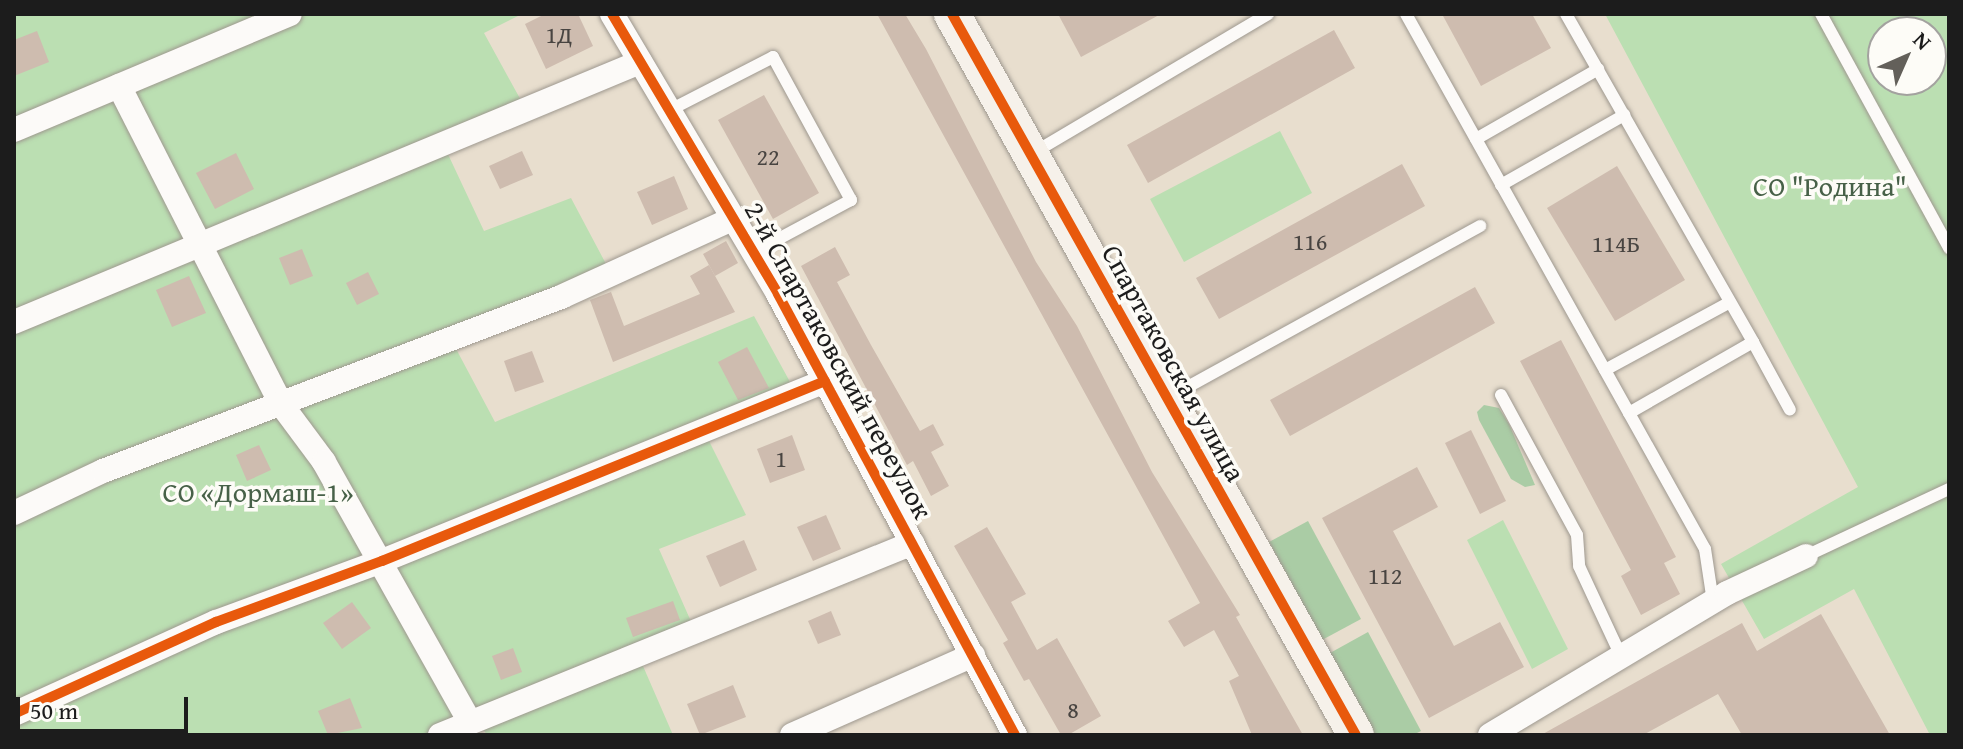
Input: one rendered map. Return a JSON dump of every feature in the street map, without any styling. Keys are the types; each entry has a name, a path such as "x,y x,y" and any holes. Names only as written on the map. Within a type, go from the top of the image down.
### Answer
{"street":[{"path":"14,130 290,14"},
{"name":"2-й Спартаковский переулок","path":"612,14 754,252 1015,735"},
{"name":"Спартаковская улица","path":"952,14 1356,735"},
{"path":"14,322 201,248 640,62"},
{"path":"119,86 281,404 324,462 470,722"},
{"path":"14,513 103,471 563,296 734,218"},
{"path":"14,714 216,622 382,561 825,381"},
{"path":"440,735 913,543"},
{"path":"1490,735 1713,602 1806,556"},
{"path":"792,735 973,655"}],"lane":[{"path":"1030,155 1268,14"},
{"path":"1406,14 1705,549 1713,602"},
{"path":"1566,14 1790,410"},
{"path":"1821,14 1949,248"},
{"path":"668,111 773,57 851,200 754,252"},
{"path":"1476,139 1598,69"},
{"path":"1501,185 1624,115"},
{"path":"1166,399 1480,226"},
{"path":"1605,370 1730,302"},
{"path":"1629,413 1753,342"},
{"path":"1501,395 1577,535 1579,566 1621,656"},
{"path":"1806,556 1947,495"}],"green space":[{"name":"СО «Дормаш-1»","path":"14,14 522,14 484,33 529,115 446,150 484,231 571,198 614,279 454,345 495,422 754,316 801,402 709,441 746,515 659,549 693,626 636,650 673,735 487,735 481,726 459,735 14,735"},
{"name":"СО \"Родина\"","path":"1605,14 1949,14 1949,735 1930,735 1854,589 1764,639 1721,564 1858,487"},
{"path":"1280,131 1312,193 1184,262 1150,199"},
{"path":"1484,405 1499,408 1535,485 1525,487 1511,479 1479,420 1477,412"},
{"path":"1503,520 1568,649 1532,669 1467,540"},
{"path":"1308,521 1361,619 1322,640 1269,542"},
{"path":"1368,632 1421,731 1413,735 1374,735 1330,653"}],"building":[{"path":"545,14 578,14 593,46 546,69 525,24"},
{"path":"877,14 905,14 926,49 1036,262 1077,326 1152,472 1240,615 1236,617 1303,735 1252,735 1229,681 1239,676 1214,630 1184,647 1168,621 1200,603"},
{"path":"1058,14 1161,14 1081,57"},
{"path":"1442,14 1532,14 1551,48 1481,86"},
{"path":"1334,30 1355,68 1148,183 1127,145"},
{"path":"37,31 49,62 14,76 14,40"},
{"path":"764,95 819,193 773,219 718,120"},
{"path":"522,151 533,175 500,189 489,166"},
{"path":"236,153 254,189 215,209 196,173"},
{"path":"1402,164 1425,206 1219,319 1196,278"},
{"path":"1617,166 1685,280 1615,321 1547,208"},
{"path":"674,176 688,209 652,225 637,192"},
{"path":"726,241 738,263 715,276 703,254"},
{"path":"835,247 850,275 837,282 871,345 920,431 933,424 944,445 931,452 949,486 931,496 913,461 907,465 801,266"},
{"path":"302,249 313,276 290,285 279,258"},
{"path":"709,265 735,312 613,362 590,300 611,292 624,326 700,294 690,276"},
{"path":"368,272 379,294 357,305 346,283"},
{"path":"189,276 206,313 172,327 156,290"},
{"path":"1475,287 1495,323 1290,436 1270,400"},
{"path":"1561,340 1676,557 1664,563 1680,594 1641,615 1621,576 1631,570 1520,361"},
{"path":"747,347 769,388 738,400 718,362"},
{"path":"532,351 544,382 515,392 504,361"},
{"path":"1471,430 1506,501 1480,514 1445,443"},
{"path":"792,435 805,470 770,483 757,449"},
{"path":"259,445 271,470 247,481 236,455"},
{"path":"1417,467 1438,507 1393,531 1454,646 1500,622 1524,667 1429,718 1322,518"},
{"path":"826,515 841,549 813,561 797,527"},
{"path":"987,527 1026,594 1011,602 1037,650 1057,638 1101,716 1068,735 1061,735 1029,679 1024,681 1003,643 1008,640 954,546"},
{"path":"744,540 757,570 720,587 706,556"},
{"path":"673,601 680,620 633,637 626,618"},
{"path":"352,602 371,628 342,649 323,623"},
{"path":"831,611 841,635 818,644 808,621"},
{"path":"1821,614 1890,735 1742,735 1718,694 1643,735 1541,735 1742,623 1757,651"},
{"path":"513,648 522,672 501,680 492,656"},
{"path":"733,685 746,717 700,735 687,704"},
{"path":"350,698 362,728 328,735 318,711"}],"cycle path":[{"path":"612,14 778,294 1015,735"},
{"path":"952,14 1356,735"},
{"path":"14,714 216,622 382,561 825,381"}]}
